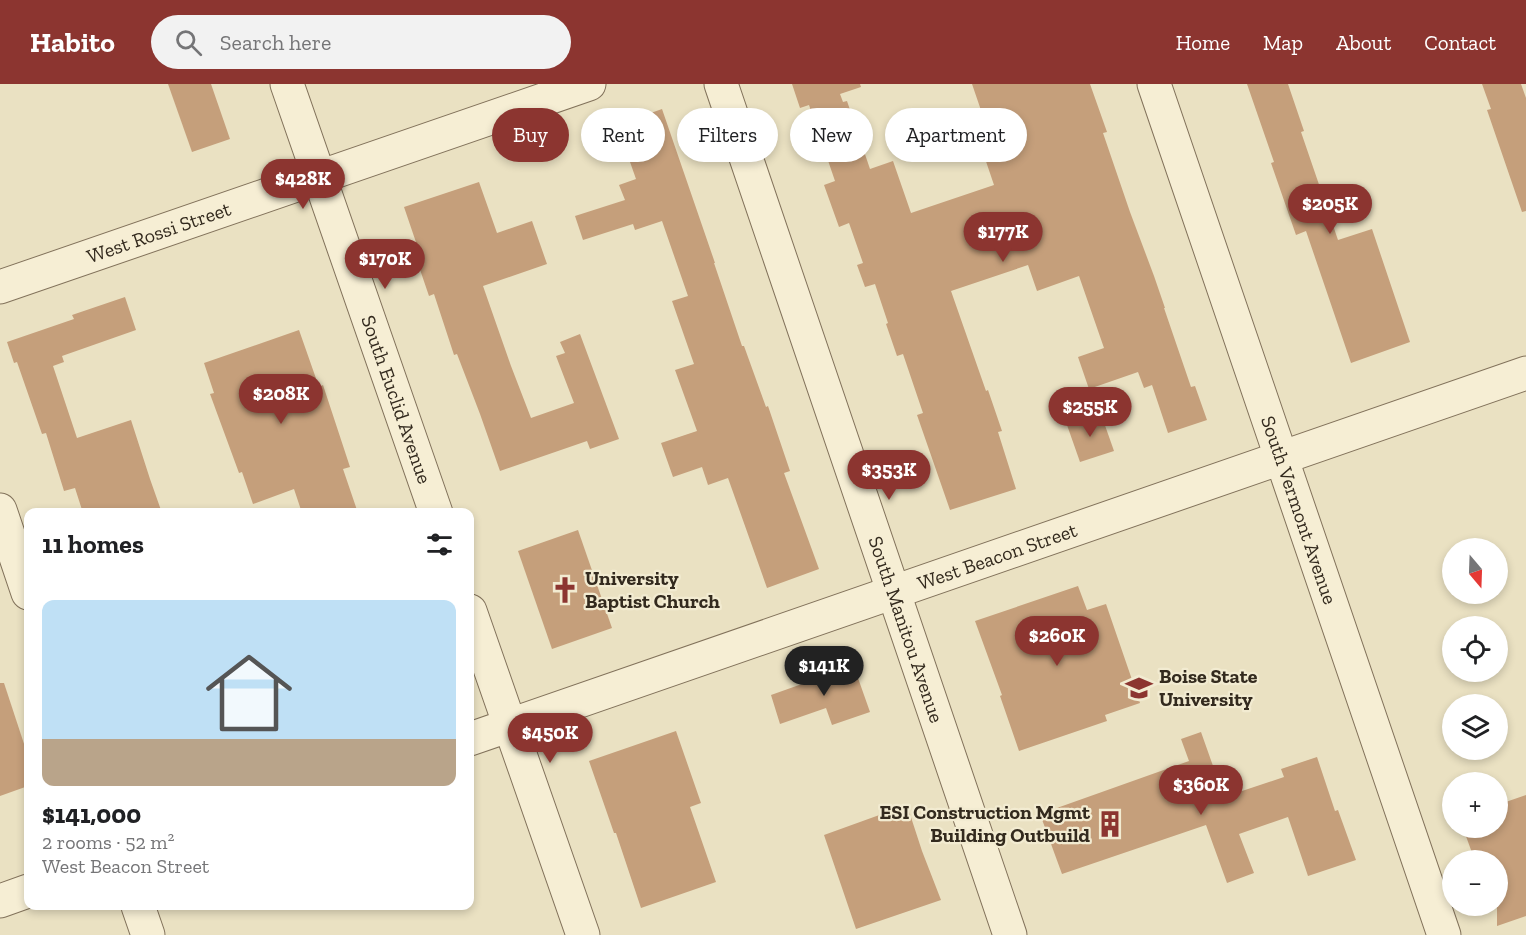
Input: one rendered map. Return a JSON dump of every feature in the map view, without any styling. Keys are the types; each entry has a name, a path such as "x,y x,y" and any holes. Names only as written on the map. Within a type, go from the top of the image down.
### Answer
{"street":[{"name":"South Euclid Avenue","path":"287,84 434,508"},
{"name":"West Rossi Street","path":"0,287 589,84"},
{"name":"South Manitou Avenue","path":"721,84 1010,935"},
{"name":"South Vermont Avenue","path":"1154,84 1443,935"},
{"name":"West Beacon Street","path":"474,738 1526,373"},
{"path":"0,510 24,581"},
{"path":"474,623 583,935"},
{"path":"0,901 24,892"},
{"path":"139,910 148,935"}],"building":[{"path":"168,84 211,84 230,139 192,152"},
{"path":"792,84 860,84 861,87 840,94 843,102 847,101 849,108 810,108 809,105 800,108"},
{"path":"972,84 1090,84 1107,132 1103,133 1130,212 1191,387 1195,386 1207,420 1168,433 1152,385 1144,388 1138,372 1089,389 1078,357 1104,348 1079,276 1037,291 1028,265 951,291 1002,431 998,432 1016,489 950,510 917,415 923,413 903,354 897,356 875,284 865,287 857,265 863,263 849,223 839,227 824,185 835,181 828,162 868,162 870,169 893,162 911,213 994,185 986,162 1027,162 1027,108 980,108"},
{"path":"1247,84 1288,84 1304,131 1301,132 1338,240 1372,229 1410,342 1351,363 1306,231 1296,235"},
{"path":"1482,84 1521,84 1526,98 1526,211 1522,212 1487,110 1491,109"},
{"path":"665,118 677,153 677,162 680,162 742,346 744,346 766,407 768,406 790,471 784,473 819,569 767,588 728,478 708,485 702,467 673,477 661,443 697,431 675,370 694,364 672,301 688,296 662,221 635,230 633,224 583,240 575,216 625,200 619,185 636,179 630,162 665,162"},
{"path":"479,182 497,233 532,221 547,264 483,286 531,418 574,403 556,356 565,353 560,342 580,334 619,439 590,449 587,441 500,471 457,354 454,355 434,294 429,296 415,255 420,254 404,207"},
{"path":"125,297 136,330 62,356 64,362 53,366 77,438 131,420 160,508 81,508 75,488 64,491 46,433 42,434 17,362 14,363 7,342 74,319 72,315"},
{"path":"299,330 319,387 323,385 350,467 343,469 356,508 300,508 294,489 253,504 210,394 214,393 204,363"},
{"path":"1101,414 1114,451 1080,462 1067,425"},
{"name":"University Baptist Church","path":"578,530 612,628 552,649 518,551"},
{"path":"1078,586 1087,610 1106,604 1140,703 1105,715 1107,721 1019,751 1000,696 1002,695 975,621"},
{"path":"852,661 870,712 832,725 826,708 780,724 771,695 816,679 815,674"},
{"path":"0,683 4,683 24,744 24,787 0,796"},
{"path":"676,731 701,803 690,807 716,882 641,908 589,761"},
{"path":"1201,732 1224,797 1284,777 1281,769 1317,757 1335,811 1338,810 1356,860 1308,876 1288,817 1239,834 1254,873 1227,883 1206,825 1062,874 1040,814 1189,761 1181,739"},
{"path":"1526,795 1526,916 1497,926 1497,916 1508,916 1508,850 1471,850 1467,838 1508,838 1508,801"},
{"path":"907,805 941,900 856,929 824,835"}],"place":[{"name":"University Baptist Church","path":"565,590"},
{"name":"Boise State University","path":"1139,688"},
{"name":"ESI Construction Mgmt Building Outbuild","path":"1110,824"}]}
